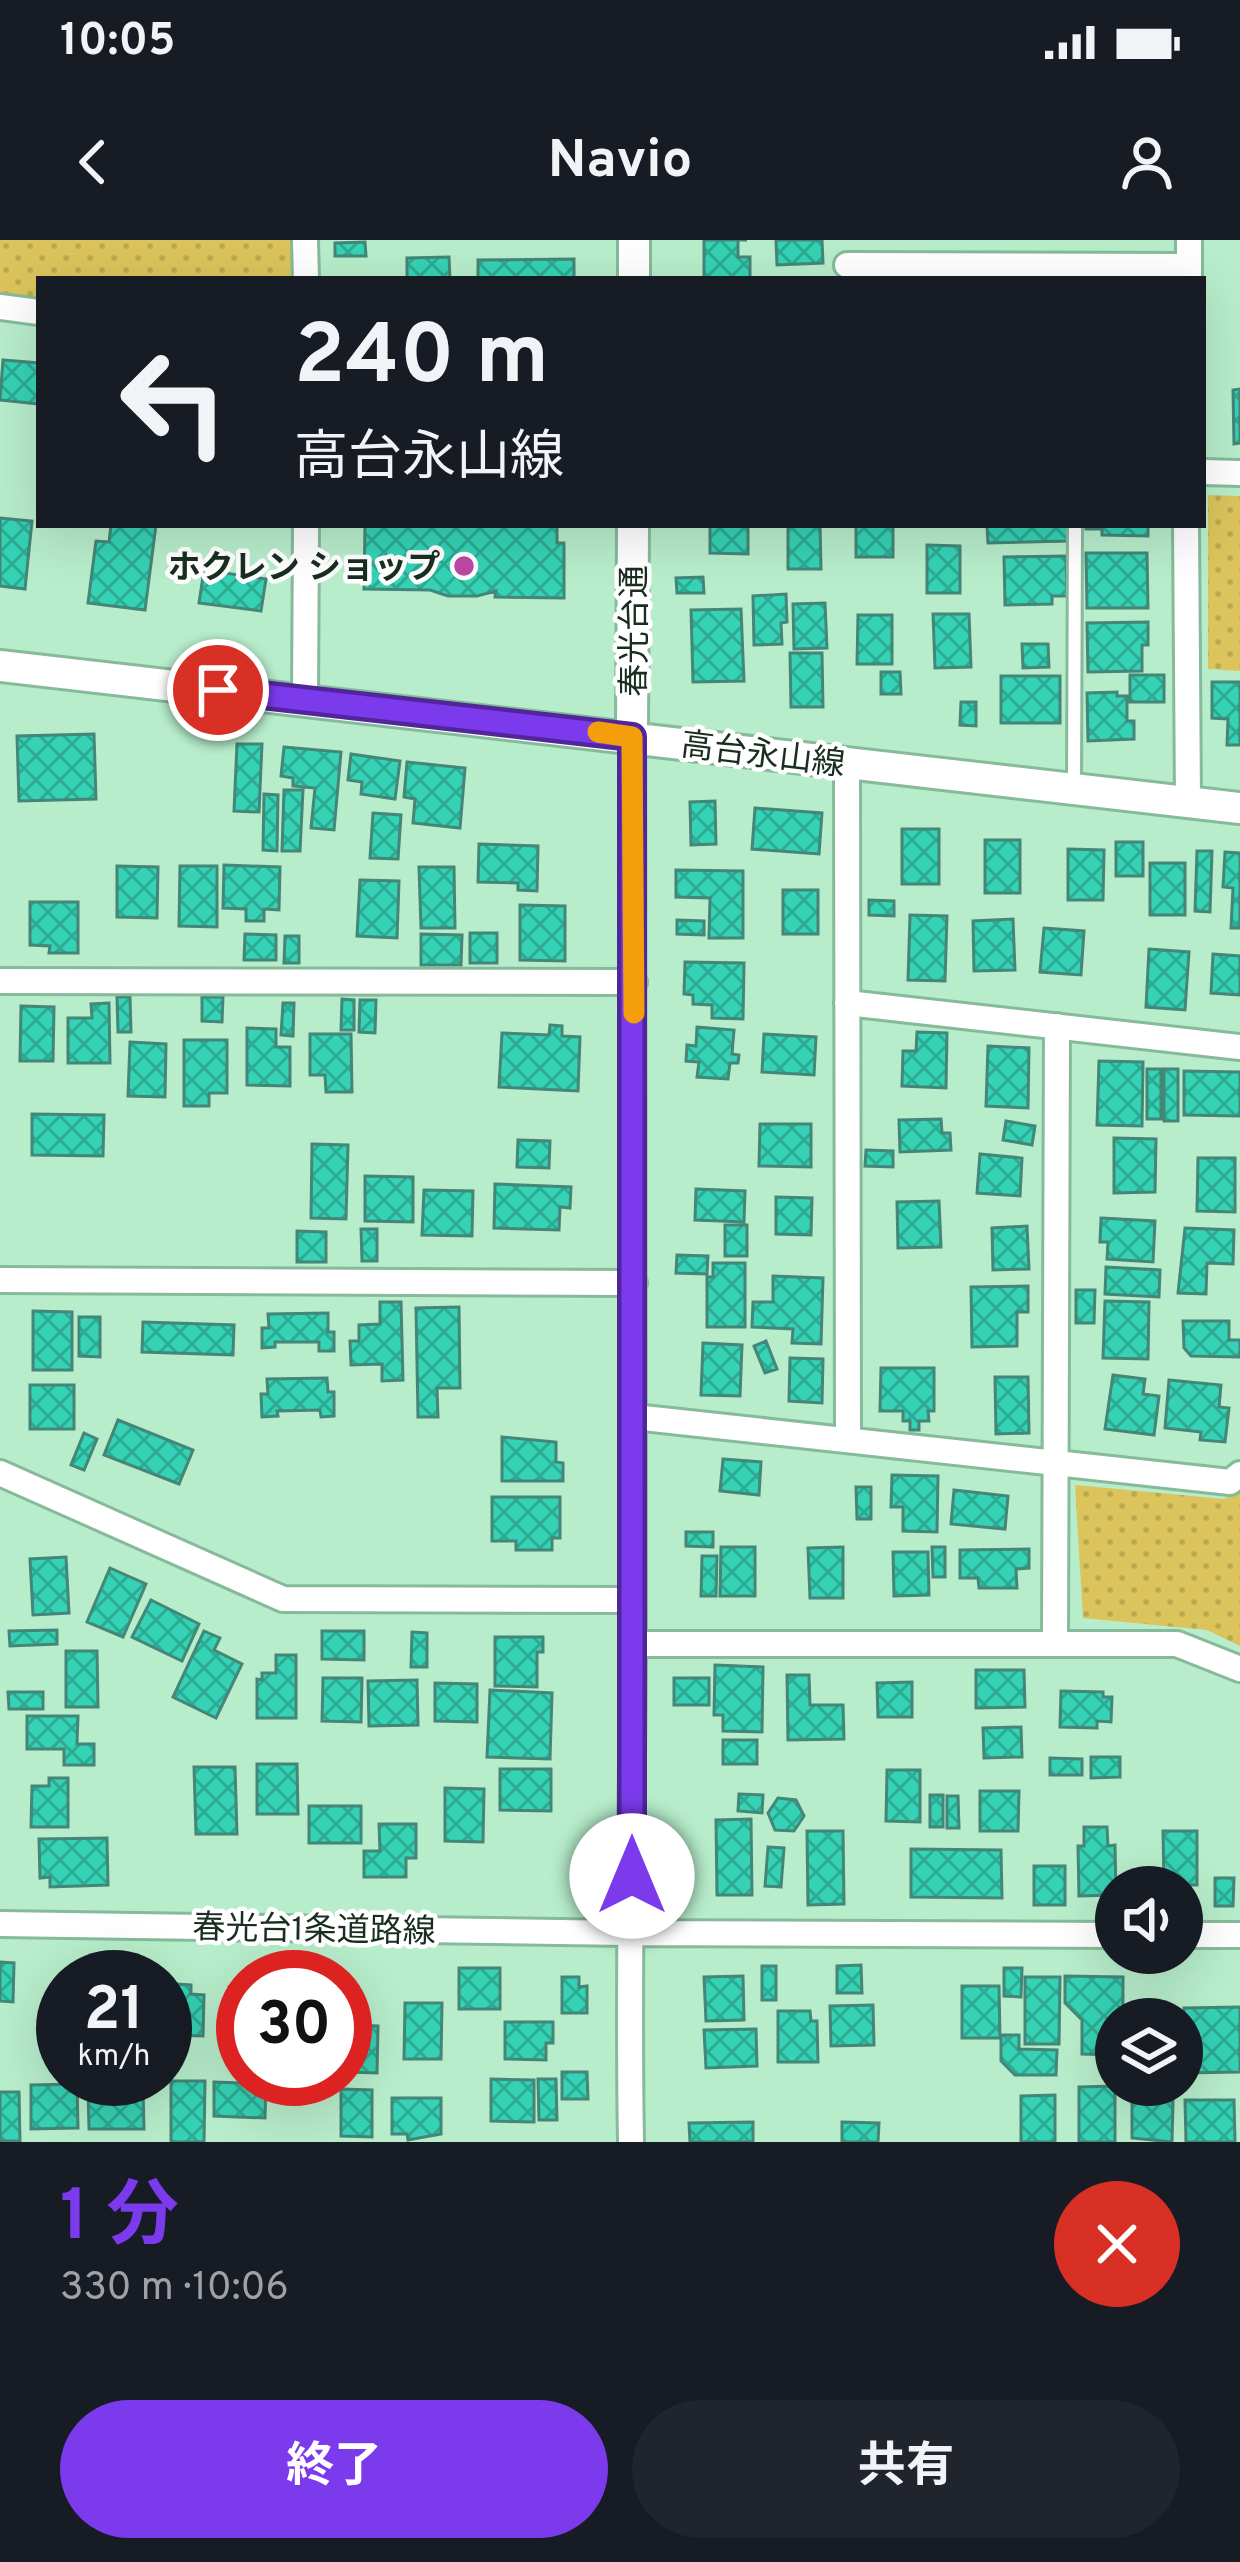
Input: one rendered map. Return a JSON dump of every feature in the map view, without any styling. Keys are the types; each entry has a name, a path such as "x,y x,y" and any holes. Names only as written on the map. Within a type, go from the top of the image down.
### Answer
{"street":[{"path":"305,240 306,276"},
{"path":"634,240 634,276"},
{"path":"847,261 1189,273 1189,240"},
{"path":"0,307 36,312"},
{"path":"1206,472 1240,473"},
{"path":"305,700 306,528"},
{"name":"春光台通","path":"632,737 633,528"},
{"path":"1186,528 1187,802"},
{"name":"高台永山線","path":"0,666 1240,808"},
{"path":"631,2142 632,737"},
{"path":"847,764 848,1440"},
{"path":"0,981 634,982"},
{"path":"847,1004 1240,1047"},
{"path":"1055,1642 1057,1027"},
{"path":"0,1280 634,1283"},
{"path":"634,1417 1230,1482 1240,1474"},
{"path":"0,1473 283,1599 632,1600"},
{"path":"633,1644 1177,1644 1240,1669"},
{"name":"春光台1条道路線","path":"0,1924 1095,1935"},
{"path":"1203,1935 1240,1935"}],"lane":[{"path":"1074,788 1075,528"}],"shaded area":[{"path":"0,240 298,240 297,276 36,276 36,297 0,293"},
{"path":"1208,495 1240,496 1240,671 1208,669"},
{"path":"1075,1485 1224,1499 1240,1491 1240,1646 1207,1630 1083,1618"}],"building":[{"path":"704,240 738,240 738,257 750,257 750,276 704,276"},
{"path":"776,240 822,240 823,263 777,265"},
{"path":"365,242 366,256 335,256 335,243"},
{"path":"449,257 450,276 407,276 407,258"},
{"path":"574,259 574,276 478,276 478,260"},
{"path":"3,360 36,363 36,404 0,400"},
{"path":"1240,389 1240,443 1234,444 1233,390"},
{"path":"0,518 32,521 25,589 0,586"},
{"path":"111,528 156,528 145,610 88,603 96,541 109,542"},
{"name":"ホクレン ショップ","path":"365,528 557,528 557,543 564,543 564,598 495,597 496,591 448,596 430,590 364,589"},
{"path":"710,528 748,528 748,554 710,553"},
{"path":"788,528 820,528 821,569 788,569"},
{"path":"856,528 893,528 893,557 856,557"},
{"path":"987,528 1068,528 1068,541 988,543"},
{"path":"1148,528 1148,536 1102,535 1102,529 1086,529"},
{"path":"927,545 960,546 960,593 927,593"},
{"path":"1086,553 1147,553 1148,608 1087,608"},
{"path":"1066,556 1067,596 1052,596 1052,604 1005,605 1004,557"},
{"path":"204,570 266,579 261,611 199,603"},
{"path":"703,577 704,593 677,593 676,578"},
{"path":"786,594 782,644 754,645 753,596"},
{"path":"825,603 827,648 794,649 793,604"},
{"path":"741,609 744,681 693,682 691,610"},
{"path":"933,614 969,614 971,667 935,668"},
{"path":"858,615 892,615 892,664 857,664"},
{"path":"1148,622 1142,671 1088,672 1087,623"},
{"path":"1022,644 1048,644 1049,667 1023,668"},
{"path":"790,653 822,653 823,707 791,707"},
{"path":"881,672 900,672 901,694 881,694"},
{"path":"1130,675 1164,675 1164,702 1130,702"},
{"path":"1001,676 1060,676 1060,723 1001,723"},
{"path":"1212,682 1240,682 1240,745 1227,745 1228,719 1212,718"},
{"path":"1117,692 1117,696 1127,696 1127,721 1134,721 1134,739 1088,741 1087,693"},
{"path":"961,702 976,702 976,726 960,725"},
{"path":"94,734 96,799 19,801 17,736"},
{"path":"237,744 262,744 259,812 234,811"},
{"path":"284,747 341,752 334,830 311,828 315,788 293,786 293,778 281,776"},
{"path":"351,754 400,761 395,799 361,794 362,782 348,780"},
{"path":"407,762 465,768 460,828 413,823 415,799 404,797"},
{"path":"284,790 303,790 300,851 282,851"},
{"path":"264,794 278,795 277,851 263,850"},
{"path":"715,801 716,844 691,845 690,802"},
{"path":"755,808 822,813 819,854 752,849"},
{"path":"373,813 401,815 398,859 370,858"},
{"path":"902,829 939,829 939,884 902,884"},
{"path":"985,840 1020,840 1020,893 985,893"},
{"path":"1116,842 1143,842 1143,876 1116,876"},
{"path":"479,844 538,846 537,891 518,890 518,883 478,882"},
{"path":"1068,849 1104,850 1103,900 1068,900"},
{"path":"1197,851 1212,851 1210,912 1195,911"},
{"path":"1225,852 1240,853 1240,928 1231,928 1233,888 1223,887"},
{"path":"1150,863 1185,863 1185,915 1150,915"},
{"path":"224,865 280,867 279,910 264,909 264,921 246,921 246,909 223,908"},
{"path":"117,866 158,867 157,918 117,917"},
{"path":"180,866 217,866 217,927 179,926"},
{"path":"419,867 454,867 455,928 421,928"},
{"path":"676,870 743,871 743,938 709,938 710,898 676,897"},
{"path":"360,880 399,881 397,938 357,936"},
{"path":"783,890 818,890 818,934 783,934"},
{"path":"869,900 894,901 894,916 869,915"},
{"path":"30,902 78,902 78,953 49,953 50,946 30,945"},
{"path":"520,905 565,906 565,961 520,960"},
{"path":"910,915 947,916 945,981 908,980"},
{"path":"1013,919 1015,970 974,971 973,921"},
{"path":"677,920 704,921 704,935 677,934"},
{"path":"1044,928 1084,931 1081,975 1040,972"},
{"path":"470,933 497,933 497,963 470,963"},
{"path":"245,934 276,935 276,960 244,960"},
{"path":"421,934 462,935 461,965 421,965"},
{"path":"285,936 299,936 299,963 284,963"},
{"path":"1149,949 1189,952 1185,1010 1146,1007"},
{"path":"1213,954 1240,956 1240,995 1211,993"},
{"path":"685,962 744,963 743,1019 712,1018 712,1005 693,1004 693,995 684,994"},
{"path":"117,997 130,997 131,1032 118,1032"},
{"path":"202,997 223,997 222,1022 202,1021"},
{"path":"342,999 354,1000 354,1030 341,1030"},
{"path":"360,1000 376,1000 375,1033 359,1032"},
{"path":"109,1003 110,1063 68,1063 68,1018 92,1018 91,1004"},
{"path":"283,1003 294,1003 293,1036 281,1035"},
{"path":"21,1006 54,1007 53,1061 20,1061"},
{"path":"550,1025 562,1026 562,1036 580,1037 578,1091 499,1087 502,1033 549,1035"},
{"path":"697,1027 734,1030 732,1054 739,1055 738,1063 730,1063 728,1079 697,1077 699,1062 686,1061 687,1045 696,1046"},
{"path":"247,1028 276,1029 276,1047 290,1047 290,1086 247,1085"},
{"path":"917,1032 947,1033 946,1088 902,1086 903,1051 916,1051"},
{"path":"310,1034 351,1034 352,1092 326,1092 325,1075 310,1075"},
{"path":"764,1034 816,1037 814,1075 762,1072"},
{"path":"184,1040 227,1040 227,1093 209,1093 209,1106 184,1106"},
{"path":"130,1042 166,1044 165,1097 128,1096"},
{"path":"988,1046 1029,1048 1028,1108 986,1106"},
{"path":"1099,1061 1143,1062 1142,1126 1097,1125"},
{"path":"1147,1069 1161,1069 1161,1119 1147,1119"},
{"path":"1164,1069 1178,1069 1178,1121 1164,1121"},
{"path":"1184,1071 1240,1072 1240,1116 1184,1115"},
{"path":"32,1114 104,1115 103,1156 32,1155"},
{"path":"941,1119 942,1133 950,1133 951,1150 900,1152 899,1120"},
{"path":"1006,1121 1035,1126 1032,1145 1003,1140"},
{"path":"760,1124 811,1124 811,1167 759,1166"},
{"path":"1114,1138 1156,1139 1155,1192 1114,1193"},
{"path":"518,1140 550,1141 549,1168 517,1167"},
{"path":"312,1144 348,1145 346,1219 311,1218"},
{"path":"866,1150 893,1151 893,1167 865,1166"},
{"path":"980,1154 1022,1158 1020,1196 977,1193"},
{"path":"1198,1158 1235,1158 1235,1212 1197,1211"},
{"path":"365,1176 413,1177 413,1222 365,1221"},
{"path":"495,1184 571,1187 570,1208 560,1207 559,1230 494,1228"},
{"path":"696,1189 745,1191 744,1222 695,1220"},
{"path":"424,1190 473,1191 472,1236 422,1235"},
{"path":"776,1197 812,1198 811,1235 776,1234"},
{"path":"939,1201 941,1247 898,1248 897,1202"},
{"path":"1101,1218 1155,1221 1153,1262 1107,1259 1108,1242 1100,1242"},
{"path":"725,1225 747,1225 747,1256 725,1256"},
{"path":"1027,1226 1029,1269 993,1270 992,1228"},
{"path":"1185,1228 1234,1230 1233,1264 1207,1263 1206,1294 1178,1293"},
{"path":"361,1229 377,1229 377,1261 362,1261"},
{"path":"297,1231 326,1232 326,1262 297,1262"},
{"path":"677,1255 708,1256 707,1274 676,1273"},
{"path":"713,1263 745,1263 745,1327 707,1327 707,1277 713,1277"},
{"path":"1106,1267 1160,1270 1159,1297 1105,1294"},
{"path":"773,1276 823,1278 821,1344 792,1343 793,1329 752,1327 753,1302 773,1302"},
{"path":"1028,1286 1028,1312 1017,1312 1017,1346 972,1347 971,1287"},
{"path":"1076,1290 1095,1290 1094,1323 1076,1323"},
{"path":"1105,1301 1149,1302 1148,1359 1103,1358"},
{"path":"380,1302 401,1302 403,1380 382,1381 382,1364 351,1365 350,1341 359,1341 359,1325 380,1324"},
{"path":"459,1307 460,1388 437,1388 438,1417 418,1417 416,1308"},
{"path":"33,1311 72,1312 72,1370 33,1370"},
{"path":"328,1313 334,1351 319,1351 319,1342 275,1342 275,1347 262,1348 268,1314"},
{"path":"79,1317 100,1317 100,1357 79,1356"},
{"path":"1183,1321 1229,1321 1229,1340 1240,1340 1240,1357 1191,1356 1184,1348"},
{"path":"143,1322 234,1325 233,1355 142,1352"},
{"path":"766,1341 777,1369 765,1373 754,1346"},
{"path":"703,1343 742,1345 740,1396 701,1395"},
{"path":"790,1358 823,1359 822,1403 789,1401"},
{"path":"881,1368 934,1368 934,1411 928,1411 929,1421 919,1421 919,1430 910,1430 903,1411 880,1411"},
{"path":"1113,1375 1145,1379 1143,1394 1159,1396 1154,1435 1105,1429"},
{"path":"995,1377 1028,1377 1029,1433 996,1434"},
{"path":"327,1378 328,1392 334,1392 334,1416 321,1417 320,1410 277,1411 278,1416 262,1417 261,1394 268,1394 267,1379"},
{"path":"1169,1380 1221,1385 1219,1407 1229,1408 1225,1442 1200,1440 1201,1432 1165,1428"},
{"path":"30,1385 74,1385 74,1429 30,1429"},
{"path":"118,1420 193,1450 179,1484 104,1455"},
{"path":"84,1433 97,1439 84,1470 71,1465"},
{"path":"502,1437 556,1442 563,1481 502,1481"},
{"path":"723,1459 761,1462 759,1495 720,1491"},
{"path":"892,1475 938,1476 937,1532 903,1531 903,1507 891,1507"},
{"path":"856,1487 871,1487 871,1519 857,1519"},
{"path":"954,1490 1008,1496 1005,1529 951,1524"},
{"path":"492,1497 560,1497 560,1538 552,1538 552,1550 516,1550 516,1541 492,1541"},
{"path":"686,1532 713,1532 713,1547 686,1546"},
{"path":"721,1547 755,1547 755,1596 720,1596"},
{"path":"843,1547 843,1598 810,1598 808,1548"},
{"path":"932,1547 945,1547 945,1577 933,1577"},
{"path":"1029,1549 1029,1568 1016,1569 1017,1588 979,1588 978,1578 960,1578 960,1550"},
{"path":"893,1552 928,1552 929,1595 894,1596"},
{"path":"702,1556 717,1556 716,1596 701,1596"},
{"path":"66,1557 69,1613 33,1615 30,1559"},
{"path":"110,1568 146,1584 123,1637 87,1622"},
{"path":"151,1600 199,1624 182,1661 132,1637"},
{"path":"57,1630 57,1644 10,1646 9,1631"},
{"path":"204,1631 220,1638 214,1650 242,1664 216,1718 173,1697"},
{"path":"322,1631 364,1631 364,1660 322,1659"},
{"path":"412,1632 427,1633 427,1667 411,1667"},
{"path":"495,1637 543,1637 543,1652 537,1652 537,1687 495,1686"},
{"path":"66,1651 97,1651 98,1707 66,1707"},
{"path":"276,1655 296,1655 296,1718 257,1718 257,1679 262,1680 262,1673 276,1673"},
{"path":"715,1665 763,1667 762,1732 723,1731 723,1715 714,1715"},
{"path":"976,1670 1024,1670 1025,1707 976,1708"},
{"path":"787,1675 809,1675 810,1705 843,1705 844,1739 788,1740"},
{"path":"323,1678 362,1678 361,1722 322,1721"},
{"path":"674,1678 709,1678 709,1705 674,1705"},
{"path":"417,1680 418,1725 369,1726 368,1681"},
{"path":"912,1682 912,1717 878,1717 877,1683"},
{"path":"435,1683 477,1684 477,1722 435,1721"},
{"path":"490,1690 552,1693 550,1759 487,1757"},
{"path":"1061,1691 1103,1692 1103,1697 1112,1697 1111,1722 1097,1721 1097,1728 1060,1727"},
{"path":"8,1692 43,1692 43,1709 9,1709"},
{"path":"27,1716 78,1716 77,1744 94,1744 94,1765 64,1765 64,1749 27,1749"},
{"path":"1021,1727 1022,1757 984,1758 983,1728"},
{"path":"723,1740 757,1740 757,1764 723,1764"},
{"path":"1091,1757 1120,1757 1120,1777 1091,1778"},
{"path":"1050,1758 1082,1759 1082,1775 1050,1775"},
{"path":"257,1764 297,1764 298,1814 257,1814"},
{"path":"194,1767 235,1767 237,1834 196,1834"},
{"path":"500,1769 551,1769 551,1811 500,1810"},
{"path":"887,1770 920,1770 920,1822 886,1821"},
{"path":"49,1778 68,1778 68,1827 31,1827 32,1786 49,1786"},
{"path":"445,1788 484,1789 483,1842 445,1841"},
{"path":"980,1791 1019,1791 1018,1831 980,1831"},
{"path":"739,1794 763,1795 762,1813 738,1811"},
{"path":"930,1795 943,1795 943,1827 930,1827"},
{"path":"947,1796 958,1796 959,1828 947,1828"},
{"path":"778,1798 796,1800 804,1816 794,1831 775,1830 768,1813"},
{"path":"309,1806 361,1806 361,1843 309,1843"},
{"path":"751,1819 752,1895 717,1895 716,1820"},
{"path":"379,1824 416,1824 416,1858 406,1858 406,1877 364,1877 364,1851 380,1851"},
{"path":"1084,1827 1107,1827 1108,1846 1115,1845 1115,1866 1095,1866 1095,1896 1079,1896 1078,1846 1084,1846"},
{"path":"807,1831 843,1831 844,1904 808,1905"},
{"path":"1163,1831 1197,1831 1197,1866 1164,1866"},
{"path":"107,1838 108,1885 50,1887 50,1877 40,1878 39,1839"},
{"path":"768,1847 784,1848 781,1887 765,1886"},
{"path":"911,1849 1001,1850 1002,1898 911,1897"},
{"path":"1034,1866 1065,1866 1065,1905 1034,1905"},
{"path":"1215,1878 1234,1878 1233,1906 1215,1906"},
{"path":"0,1962 14,1963 13,2002 0,2001"},
{"path":"861,1965 862,1993 837,1993 837,1966"},
{"path":"762,1966 776,1966 776,2000 762,2000"},
{"path":"459,1968 500,1968 500,2009 459,2009"},
{"path":"1004,1968 1022,1968 1021,1997 1004,1996"},
{"path":"743,1976 744,2020 706,2021 704,1977"},
{"path":"1065,1976 1123,1977 1123,1998 1095,1998 1095,2054 1082,2054 1082,2020 1065,2003"},
{"path":"562,1977 579,1977 579,1987 587,1986 587,2013 562,2013"},
{"path":"1025,1977 1060,1977 1059,2044 1025,2044"},
{"path":"962,1986 999,1986 1000,2038 962,2038"},
{"path":"192,1994 204,1995 203,2036 192,2036"},
{"path":"405,2003 442,2003 441,2059 404,2059"},
{"path":"873,2005 874,2045 831,2046 830,2006"},
{"path":"1240,2007 1240,2072 1203,2073 1203,2008"},
{"path":"778,2011 810,2011 811,2021 817,2021 818,2062 778,2062"},
{"path":"505,2022 553,2022 553,2043 546,2043 546,2060 505,2059"},
{"path":"372,2026 378,2026 377,2073 372,2073"},
{"path":"756,2029 757,2066 706,2068 704,2030"},
{"path":"1001,2035 1019,2035 1019,2049 1057,2050 1056,2075 1015,2075 1001,2061"},
{"path":"562,2072 587,2072 588,2099 562,2099"},
{"path":"491,2079 534,2080 534,2122 491,2121"},
{"path":"538,2079 556,2079 557,2120 539,2120"},
{"path":"192,2081 205,2081 204,2142 171,2142 171,2106 192,2106"},
{"path":"214,2082 216,2106 265,2106 265,2118 214,2116"},
{"path":"31,2085 36,2085 36,2106 78,2106 78,2128 31,2129"},
{"path":"1079,2087 1095,2087 1095,2106 1115,2106 1115,2142 1079,2142"},
{"path":"0,2092 19,2092 20,2141 0,2141"},
{"path":"1055,2095 1055,2142 1021,2142 1021,2096"},
{"path":"392,2098 441,2098 441,2134 408,2140 407,2134 392,2134"},
{"path":"1203,2100 1234,2100 1235,2142 1186,2142 1185,2106 1203,2106"},
{"path":"88,2106 143,2106 144,2129 89,2129"},
{"path":"341,2106 372,2106 372,2137 341,2136"},
{"path":"1132,2106 1173,2106 1172,2142 1132,2138"},
{"path":"753,2122 753,2142 690,2142 689,2123"},
{"path":"842,2122 879,2123 878,2142 842,2142"}],"slow traffic":[{"path":"598,732 632,737 634,1013"}],"place":[{"name":"ホクレン ショップ","path":"464,566"}],"route":[{"path":"218,690 632,737 632,1876"}]}
